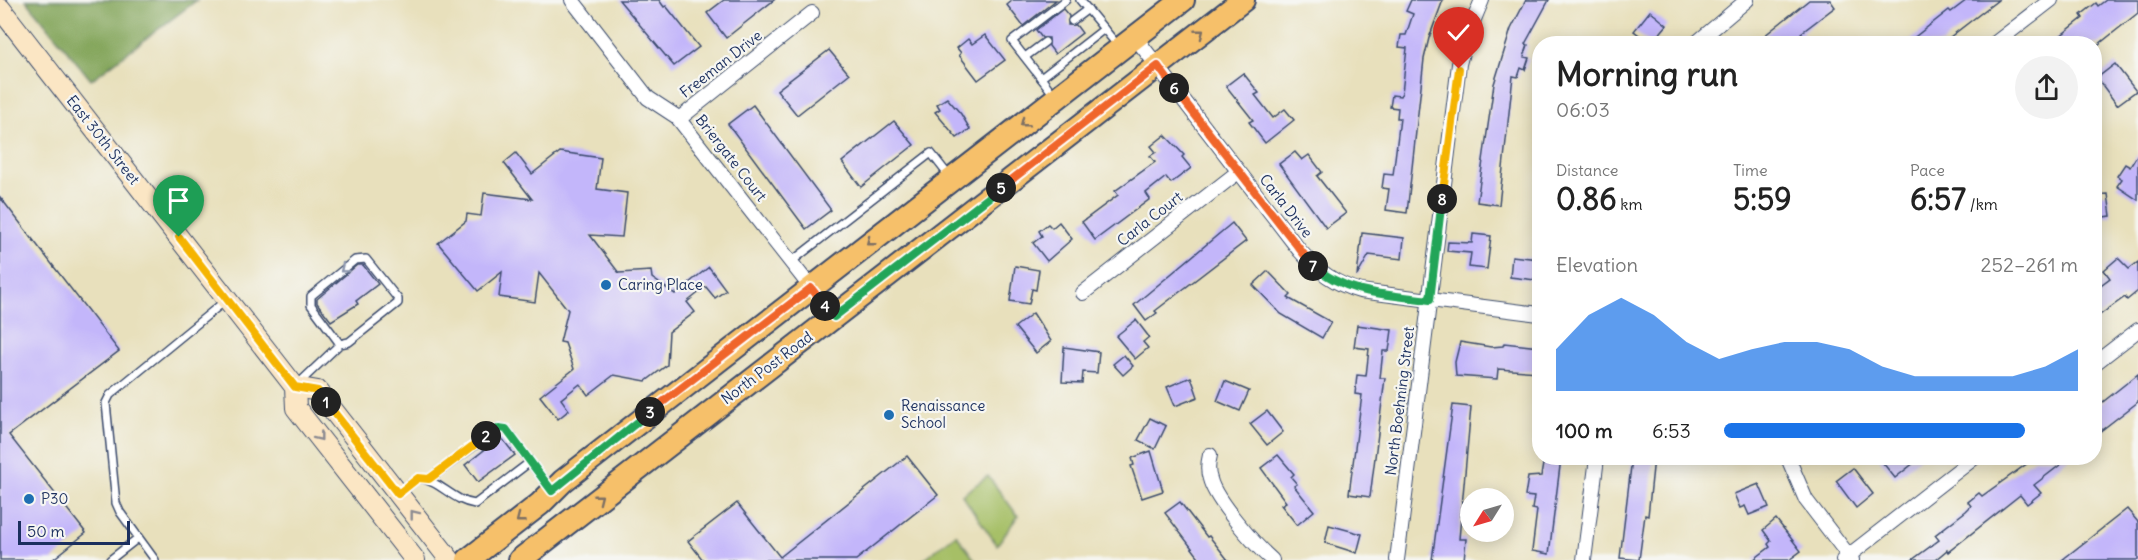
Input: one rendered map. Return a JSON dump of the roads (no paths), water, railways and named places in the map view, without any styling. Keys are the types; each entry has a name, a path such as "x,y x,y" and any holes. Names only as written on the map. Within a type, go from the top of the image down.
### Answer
{"main road":[{"path":"468,560 540,504 552,491 811,288 1183,0"},
{"name":"North Post Road","path":"520,560 1243,0"},
{"name":"East 30th Street","path":"0,8 295,387 296,408 415,560"},
{"path":"295,387 318,391 450,560"}],"street":[{"name":"Briergate Court","path":"572,0 648,98 679,119 834,317"},
{"name":"North Boehning Street","path":"1397,560 1459,64 1465,41 1482,0"},
{"path":"1704,36 1747,0"},
{"path":"2008,36 2051,0"},
{"name":"Freeman Drive","path":"679,119 812,13"},
{"name":"Carla Drive","path":"1128,43 1158,66 1300,251 1334,282 1360,291 1532,313"},
{"name":"Carla Court","path":"1083,293 1238,172"},
{"path":"2102,358 2138,330"},
{"path":"1210,455 1209,477 1214,489 1256,544 1272,560"},
{"path":"1584,560 1596,465"},
{"path":"1791,465 1806,500 1848,559 1965,465"}],"lane":[{"path":"1056,98 1012,41 1066,0"},
{"path":"1080,0 1104,29 1128,43"},
{"path":"1072,21 1088,9"},
{"path":"1041,78 1104,29"},
{"path":"1025,57 1045,42"},
{"path":"791,262 931,153 952,179"},
{"path":"295,387 340,344 349,342 398,303 398,299 370,262 361,259 310,296 311,305 340,344"},
{"path":"155,560 116,503 106,403 110,395 227,299"},
{"path":"429,479 499,428 506,429 552,491"},
{"path":"398,494 418,478 429,479 462,502 475,504 530,462"},
{"path":"110,560 138,538"}],"place":[{"name":"Caring Place","path":"606,285"},
{"name":"Renaissance School","path":"889,415"},
{"name":"P30","path":"29,499"}]}
